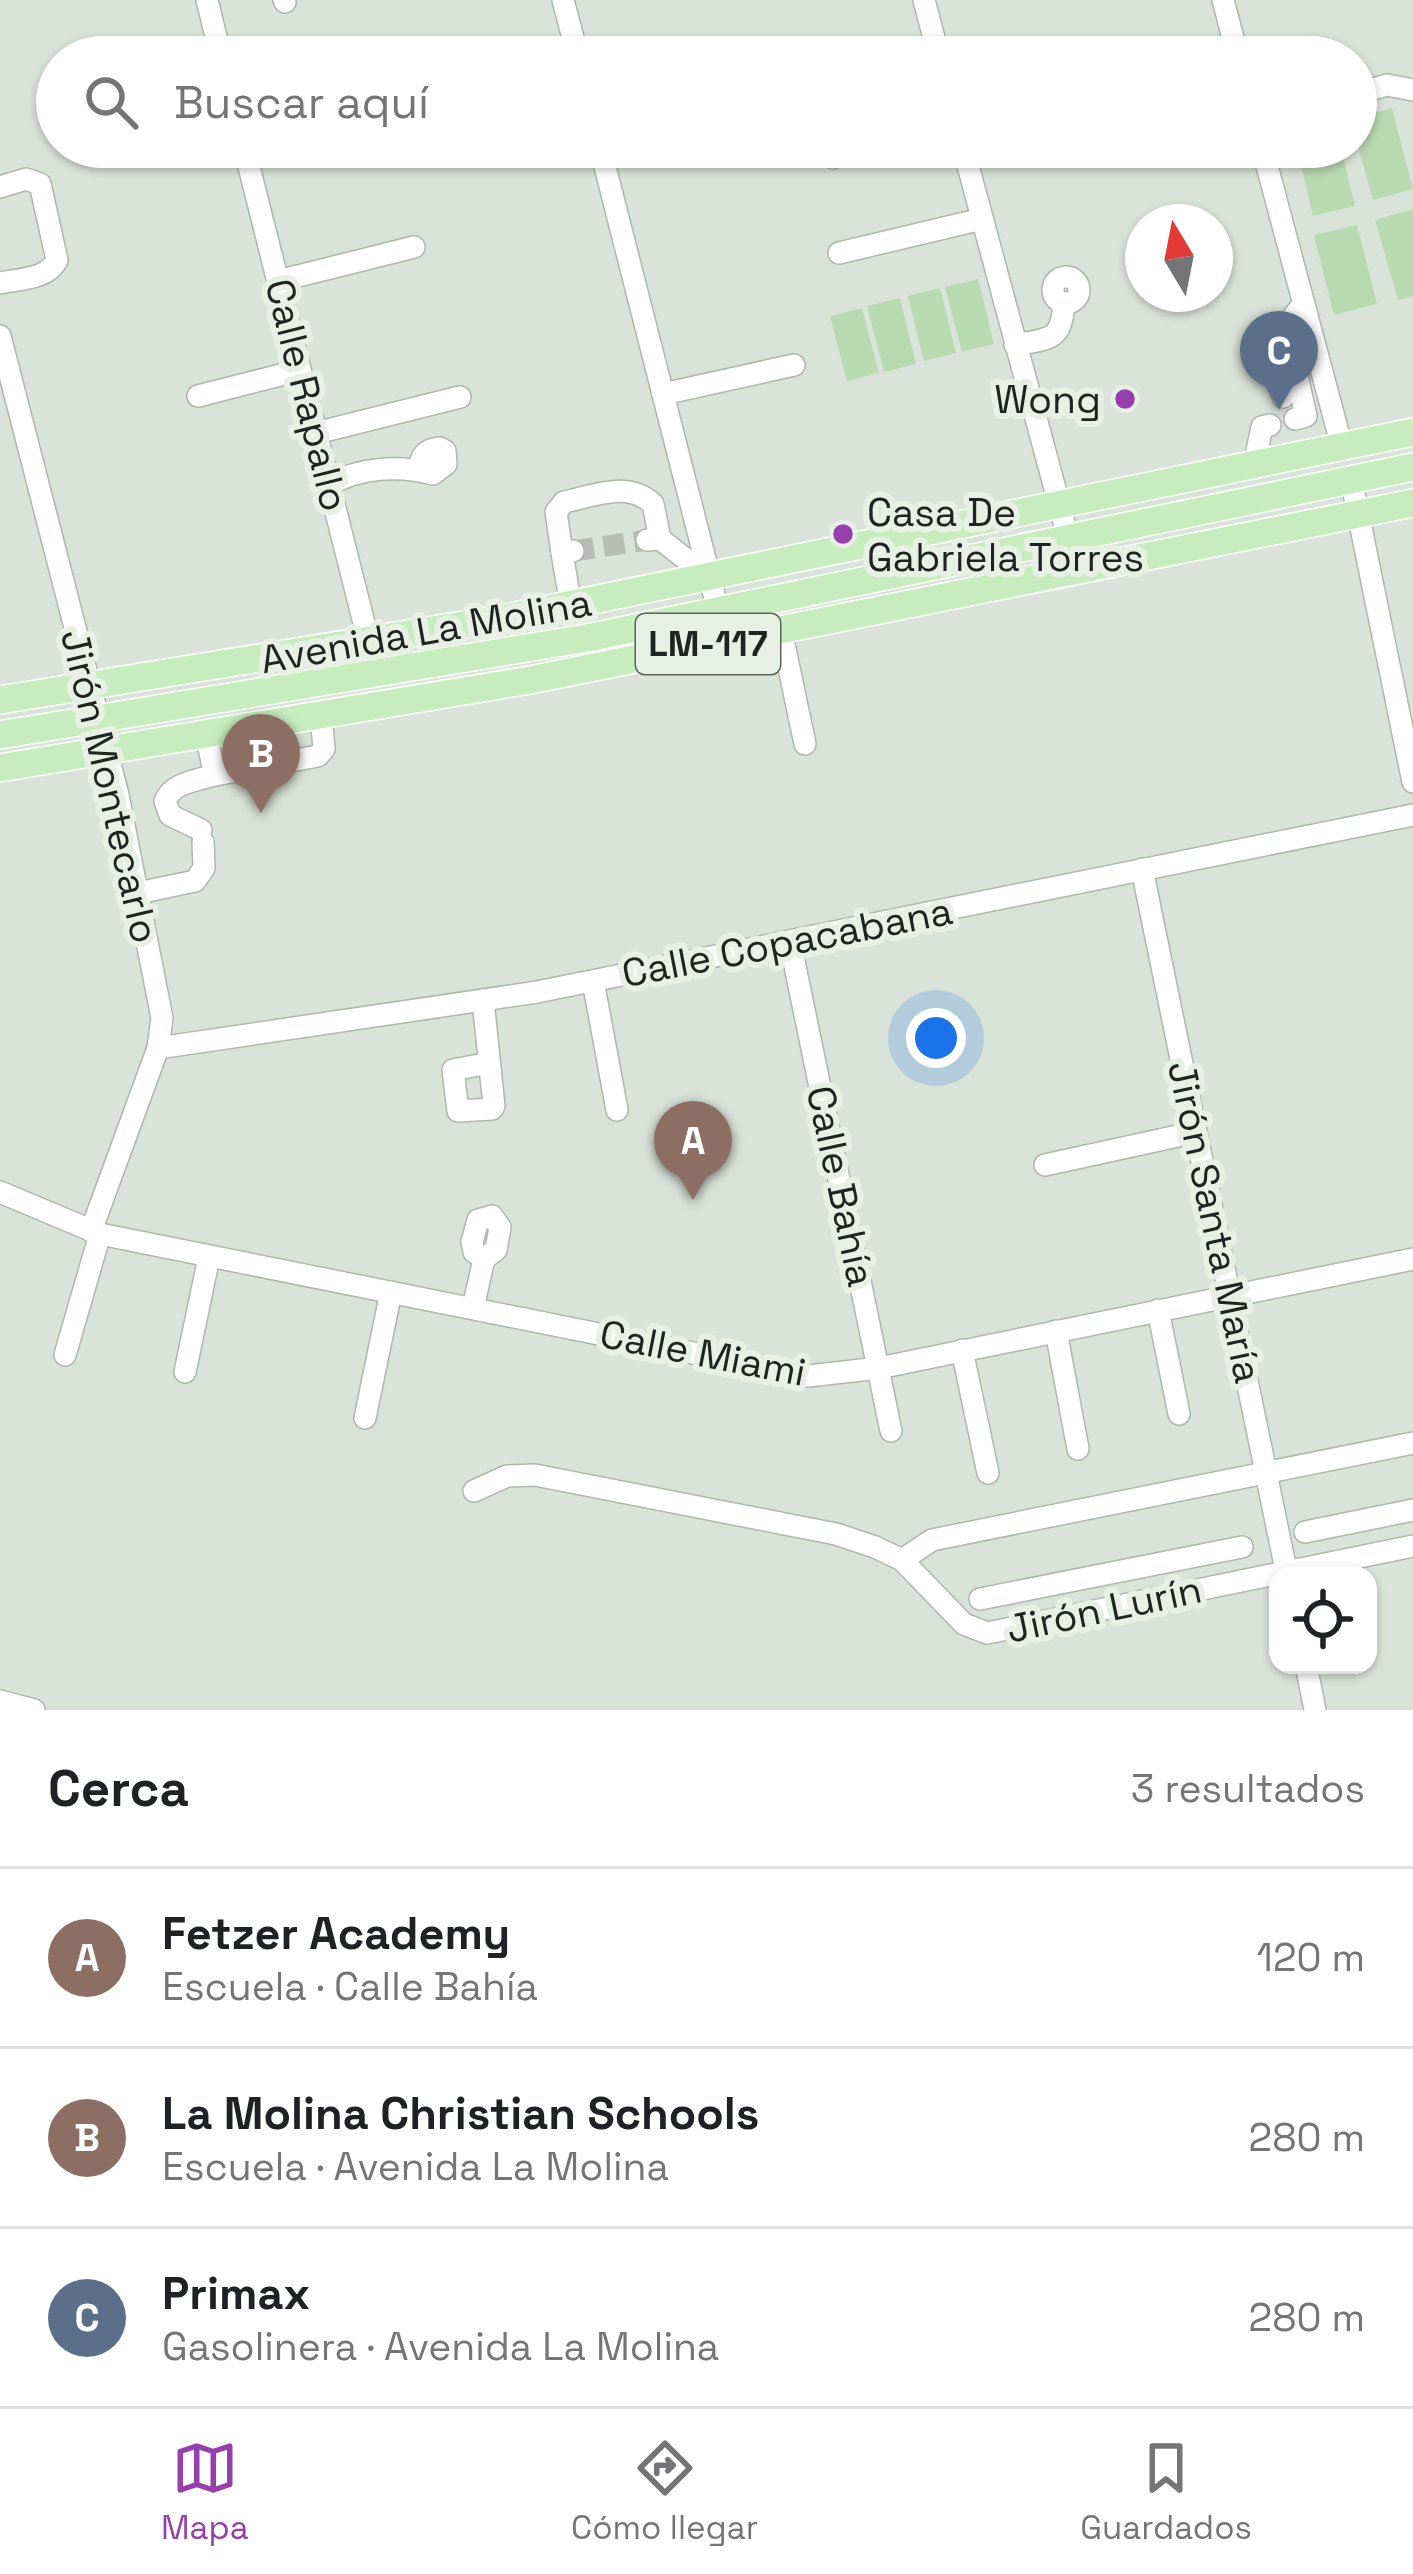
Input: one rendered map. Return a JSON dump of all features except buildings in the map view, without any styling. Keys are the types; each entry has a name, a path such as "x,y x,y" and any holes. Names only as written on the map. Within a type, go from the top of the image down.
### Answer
{"main road":[{"name":"Avenida La Molina","path":"0,700 369,643 710,578 1254,465 1316,433 1413,433"},
{"path":"1316,433 1413,463"},
{"name":"Avenida La Molina","path":"0,734 382,675 718,610 1413,463"},
{"path":"1207,508 1254,465"},
{"name":"Avenida La Molina","path":"0,768 530,680 1413,503"}],"street":[{"path":"207,0 216,36"},
{"path":"563,0 572,36"},
{"path":"924,0 933,36"},
{"path":"1223,0 1232,36"},
{"path":"1377,89 1413,90"},
{"name":"Calle Rapallo","path":"249,168 369,643"},
{"path":"605,168 718,610"},
{"path":"969,168 1068,537 1082,569"},
{"path":"1268,168 1304,303 1316,433"},
{"path":"0,187 26,179 40,184 57,260 44,274 0,284"},
{"path":"839,253 982,219"},
{"path":"278,281 414,247"},
{"path":"1015,345 1057,334 1063,327 1064,303"},
{"path":"1283,397 1271,342 1304,303"},
{"path":"1286,326 1316,433"},
{"name":"Jirón Montecarlo","path":"0,336 106,752 162,1018 158,1048 95,1232 65,1354"},
{"path":"662,394 794,365"},
{"path":"198,396 300,370"},
{"path":"316,433 460,398"},
{"path":"1254,465 1262,428 1270,425"},
{"path":"329,485 346,475 419,469"},
{"path":"1352,479 1402,671 1413,782"},
{"path":"571,606 568,552 556,512 564,502 613,492 630,490 653,504 653,540 710,578"},
{"path":"781,630 806,744"},
{"path":"138,893 195,881 204,868 202,836 170,815 165,801 169,792 214,775 318,756 324,749 321,715"},
{"path":"206,735 214,775"},
{"name":"Calle Copacabana","path":"158,1048 593,981 1413,815"},
{"name":"Jirón Santa María","path":"1142,869 1286,1566"},
{"name":"Calle Bahía","path":"790,942 891,1431"},
{"path":"593,981 617,1110"},
{"path":"483,1000 489,1063"},
{"path":"1045,1165 1196,1132"},
{"name":"Calle Miami","path":"0,1192 95,1232 792,1374 823,1376 1413,1259"},
{"path":"185,1372 209,1256"},
{"path":"473,1308 484,1259"},
{"path":"365,1418 391,1292"},
{"path":"1158,1310 1179,1414"},
{"path":"1056,1330 1078,1449"},
{"path":"962,1350 988,1473"},
{"path":"902,1560 932,1540 1413,1443"},
{"name":"Jirón Lurín","path":"474,1491 507,1476 535,1475 836,1534 902,1560 964,1624 987,1633 1269,1576"},
{"path":"1305,1532 1413,1510"},
{"path":"1342,1525 1349,1559"},
{"path":"980,1599 1242,1546"},
{"name":"Jirón Lurín","path":"1318,1566 1413,1546"},
{"path":"1216,1552 1222,1585"},
{"path":"1044,1586 1051,1620"},
{"path":"1308,1674 1315,1710"},
{"path":"0,1701 34,1710"}],"green space":[{"path":"1392,108 1413,189 1373,200 1364,168 1377,168 1377,112"},
{"path":"1302,168 1346,168 1355,206 1313,216"},
{"path":"1413,209 1413,296 1398,300 1375,220"},
{"path":"1357,225 1377,304 1334,315 1314,235"},
{"path":"978,279 994,344 962,352 945,287"},
{"path":"940,288 956,353 924,361 908,296"},
{"path":"900,298 916,364 884,372 867,306"},
{"path":"862,308 879,373 847,381 830,316"}],"tunnel":[{"path":"573,551 647,540"}],"place":[{"name":"Wong","path":"1125,399"},
{"name":"Primax","path":"1279,410"},
{"name":"Casa De Gabriela Torres","path":"843,534"},
{"name":"La Molina Christian Schools","path":"261,813"},
{"name":"Fetzer Academy","path":"693,1200"}]}
